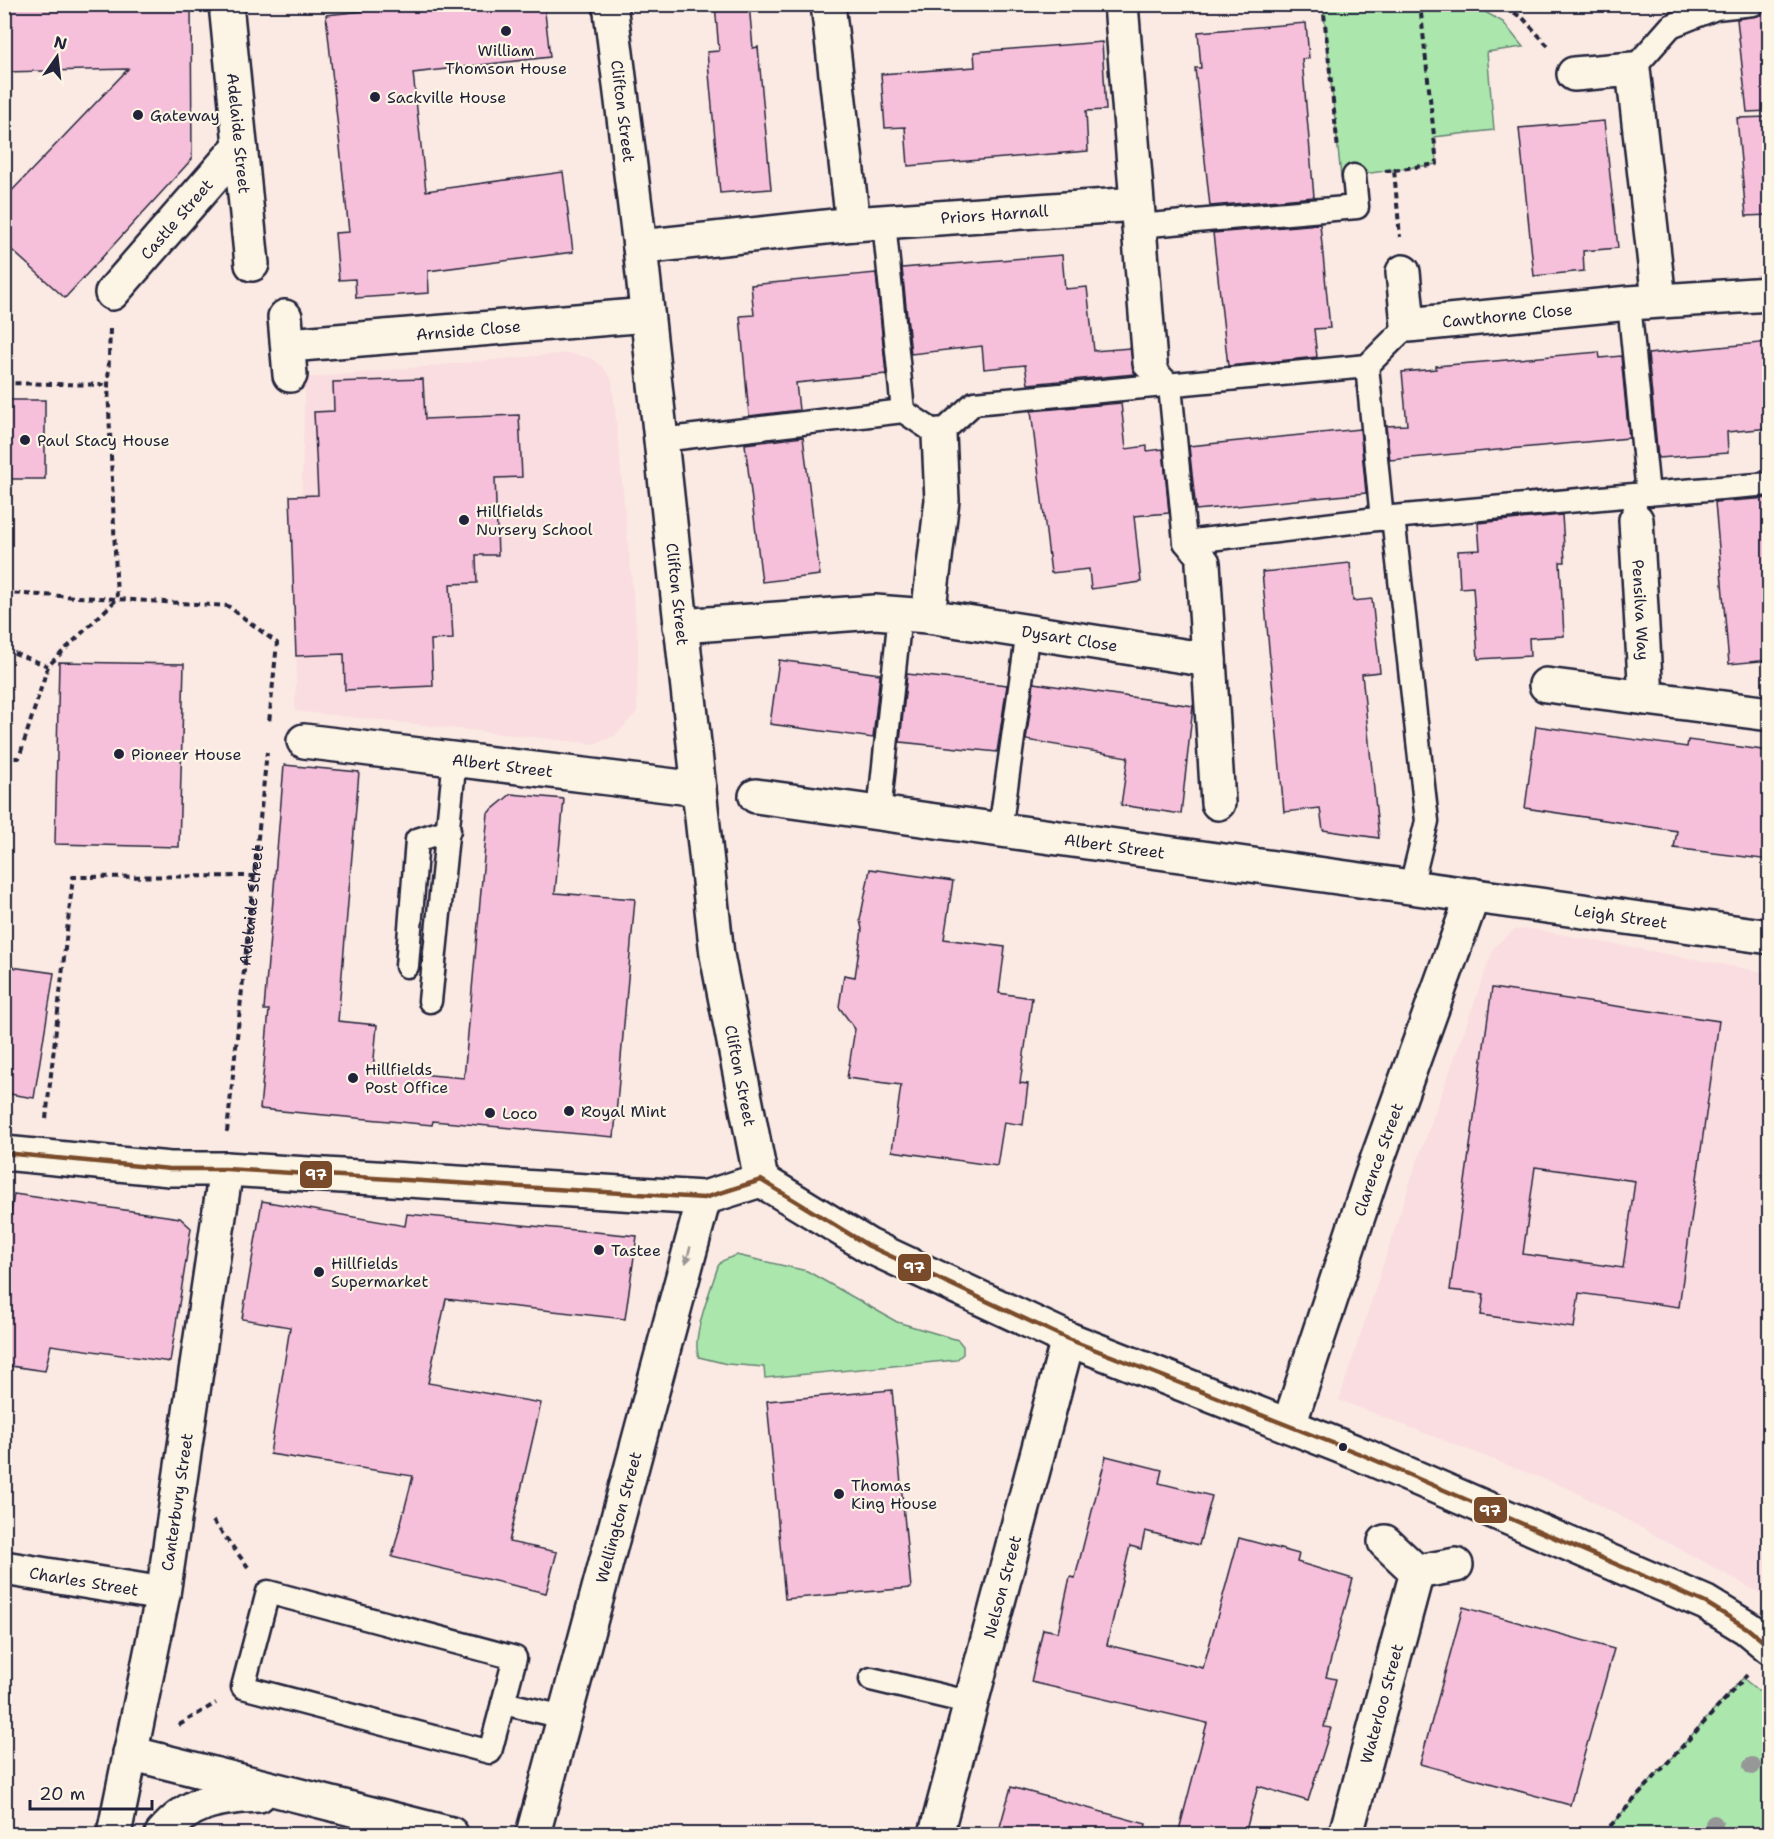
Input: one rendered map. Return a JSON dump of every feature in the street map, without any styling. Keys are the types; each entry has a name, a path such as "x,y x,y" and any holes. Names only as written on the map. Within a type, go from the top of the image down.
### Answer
{"street":[{"name":"Adelaide Street","path":"226,4 252,264"},
{"name":"Clifton Street","path":"610,4 640,247 717,955 761,1180"},
{"path":"828,4 868,223"},
{"path":"1121,4 1137,215 1160,375"},
{"path":"1574,74 1633,69 1644,302"},
{"name":"Castle Street","path":"112,293 240,146"},
{"name":"Priors Harnall","path":"640,247 868,223 1137,215"},
{"path":"1403,272 1408,325"},
{"name":"Cawthorne Close","path":"1408,325 1644,302 1770,294"},
{"name":"Arnside Close","path":"288,346 647,315"},
{"path":"914,615 942,500 939,435"},
{"name":"Pensilva Way","path":"1640,503 1646,698"},
{"path":"1194,553 1209,660 1218,803"},
{"name":"Dysart Close","path":"680,626 875,612 914,615 1028,631 1209,660"},
{"path":"1546,685 1770,714"},
{"name":"Albert Street","path":"304,741 699,789"},
{"name":"Albert Street","path":"756,796 1473,895"},
{"name":"Leigh Street","path":"1473,895 1770,938"},
{"name":"Clarence Street","path":"1289,1425 1371,1178 1473,895"},
{"path":"4,1153 170,1169 226,1169 704,1198 761,1180 870,1246 1068,1339 1289,1425 1706,1603 1746,1628 1770,1647"},
{"name":"Canterbury Street","path":"114,1834 163,1593 226,1169"},
{"name":"Wellington Street","path":"533,1834 704,1198"},
{"name":"Nelson Street","path":"936,1834 1068,1339"},
{"path":"1385,1542 1417,1572 1456,1565"},
{"name":"Charles Street","path":"4,1568 163,1593"},
{"name":"Waterloo Street","path":"1346,1834 1417,1572"},
{"path":"130,1753 452,1834"},
{"path":"162,1834 178,1815 221,1796 291,1794"}],"lane":[{"path":"1633,69 1671,26 1716,8 1753,4"},
{"path":"1137,215 1357,207 1354,176"},
{"path":"868,223 903,411"},
{"path":"1640,503 1644,302"},
{"path":"661,440 903,411 939,435 974,403 1160,375 1367,366 1408,325"},
{"path":"1367,366 1426,821 1411,886"},
{"path":"1160,375 1194,553 1388,518 1640,503 1770,484"},
{"path":"879,813 914,615"},
{"path":"1000,830 1028,631"},
{"path":"430,1001 455,758"},
{"path":"407,966 417,840 448,830"},
{"path":"268,1592 515,1658 490,1752 243,1687 268,1592"},
{"path":"871,1679 972,1703"},
{"path":"503,1703 564,1717"}],"path":[{"path":"1394,170 1437,164 1420,4"},
{"path":"1495,4 1522,17 1574,74"},
{"path":"4,758 19,758 48,666 117,599 108,385 112,293"},
{"path":"4,382 108,385"},
{"path":"4,593 228,606 277,643 268,735"},
{"path":"4,649 48,666"},
{"name":"Adelaide Street","path":"226,1169 226,1140 256,876 267,747"},
{"path":"41,1158 73,877 256,876"},
{"path":"179,1478 268,1592"},
{"path":"1603,1834 1750,1672"},
{"path":"130,1753 243,1687"}],"shaded area":[{"name":"Hillfields Nursery School","path":"566,353 591,358 604,368 612,380 638,642 637,712 615,736 594,744 295,711 305,378"},
{"path":"1532,929 1769,973 1769,1598 1572,1490 1339,1400 1411,1179 1494,947 1514,930"}],"green space":[{"path":"1323,5 1473,5 1503,22 1523,47 1487,52 1494,130 1434,137 1437,164 1341,177"},
{"path":"736,1255 807,1271 897,1322 958,1340 963,1346 963,1354 956,1360 765,1378 764,1367 727,1364 699,1357 697,1338 699,1326 718,1266 722,1261"},
{"path":"1743,1678 1769,1700 1769,1834 1603,1834"}],"building":[{"name":"Gateway","path":"4,4 191,4 192,159 65,298 4,243 4,199 128,69 4,72"},
{"path":"430,4 544,4 550,57 413,73 426,191 563,172 573,252 428,271 429,293 356,298 355,279 339,280 335,233 349,232 326,15"},
{"path":"715,4 749,4 753,48 758,47 771,189 720,193 707,52 719,51"},
{"path":"1766,8 1770,8 1770,111 1747,112 1737,19 1760,15"},
{"path":"1306,23 1309,58 1302,59 1314,197 1210,206 1195,68 1201,68 1198,32"},
{"path":"1102,42 1106,110 1086,111 1088,151 908,166 905,127 885,128 881,74 975,67 974,52"},
{"path":"1770,117 1770,215 1746,216 1737,118"},
{"path":"1604,121 1618,248 1583,251 1584,271 1534,276 1519,128"},
{"path":"1320,224 1330,328 1314,329 1317,357 1228,366 1213,233"},
{"path":"1062,255 1065,289 1087,287 1094,351 1130,348 1135,374 1028,384 1025,365 984,369 982,346 911,354 902,268"},
{"path":"876,273 886,374 796,383 799,410 749,416 740,316 754,315 751,285"},
{"path":"1770,342 1770,428 1727,432 1728,453 1658,458 1648,354"},
{"path":"1599,352 1600,358 1621,356 1629,438 1390,460 1386,426 1407,425 1402,372 1436,369 1436,366"},
{"path":"423,379 425,419 519,415 522,477 495,478 498,555 476,555 477,583 450,584 453,639 431,640 433,686 345,690 344,654 296,656 290,496 318,495 314,412 334,411 333,382"},
{"name":"Paul Stacy House","path":"4,400 45,400 45,479 4,479"},
{"path":"1121,403 1126,449 1147,446 1147,451 1163,449 1169,513 1134,516 1141,582 1091,589 1089,569 1051,573 1031,411"},
{"path":"1360,429 1366,493 1196,510 1189,446"},
{"path":"803,437 820,575 762,582 745,444"},
{"path":"1770,498 1770,660 1729,664 1715,502"},
{"path":"1562,515 1565,562 1560,562 1564,636 1529,638 1530,656 1478,659 1473,587 1460,588 1458,551 1480,550 1478,523"},
{"path":"1350,563 1353,601 1372,599 1380,672 1362,674 1379,838 1323,830 1320,808 1284,812 1262,572"},
{"path":"779,660 880,674 873,738 770,724"},
{"name":"Pioneer House","path":"59,662 184,664 179,847 55,844"},
{"path":"907,674 1007,685 997,752 900,742"},
{"path":"1034,683 1193,706 1181,814 1121,805 1128,757 1026,740"},
{"path":"1536,726 1687,747 1688,740 1770,751 1770,860 1674,848 1677,831 1525,808"},
{"path":"284,765 359,772 338,1021 377,1025 373,1070 464,1078 488,813 511,794 564,799 555,893 635,899 614,1137 433,1121 432,1125 260,1109 269,1010 264,1010"},
{"path":"870,869 953,881 944,939 1005,947 999,993 1032,998 1020,1083 1028,1084 1023,1125 1004,1122 997,1166 892,1151 901,1085 847,1078 855,1029 839,1007 844,975 855,977 862,929 860,920"},
{"path":"4,966 54,973 34,1098 4,1093"},
{"path":"1492,988 1719,1021 1679,1307 1579,1293 1574,1328 1481,1315 1484,1294 1450,1290","holes":["1535,1167 1635,1181 1623,1268 1523,1254"]},
{"path":"14,1194 180,1218 191,1228 170,1362 51,1345 45,1371 4,1365 4,1253"},
{"path":"262,1201 405,1226 407,1214 637,1236 625,1319 446,1299 428,1383 541,1403 509,1542 557,1552 546,1593 392,1557 413,1476 270,1454 290,1327 242,1319"},
{"name":"Thomas King House","path":"892,1390 911,1588 785,1599 767,1401"},
{"path":"1106,1456 1162,1470 1159,1483 1212,1496 1199,1545 1145,1531 1141,1549 1130,1546 1107,1645 1203,1668 1239,1538 1299,1554 1297,1562 1353,1579 1326,1677 1336,1679 1324,1727 1331,1728 1308,1801 1258,1786 1245,1834 1178,1834 1207,1723 1031,1682 1043,1629 1058,1632 1070,1577 1075,1578"},
{"path":"1463,1607 1614,1649 1570,1805 1420,1764"},
{"path":"1011,1787 1146,1824 1144,1834 998,1834"}],"transit line":[{"name":"97","path":"4,1153 170,1169 226,1169 704,1198 761,1180 869,1246 1068,1339 1363,1455 1706,1603 1747,1628 1770,1647"}],"place":[{"name":"William Thomson House","path":"506,31"},
{"name":"Sackville House","path":"375,97"},
{"name":"Gateway","path":"138,115"},
{"name":"Paul Stacy House","path":"25,440"},
{"name":"Hillfields Nursery School","path":"464,520"},
{"name":"Pioneer House","path":"119,754"},
{"name":"Hillfields Post Office","path":"353,1078"},
{"name":"Royal Mint","path":"569,1111"},
{"name":"Loco","path":"490,1113"},
{"name":"Tastee","path":"599,1250"},
{"name":"Hillfields Supermarket","path":"319,1272"},
{"name":"Thomas King House","path":"839,1494"}]}
